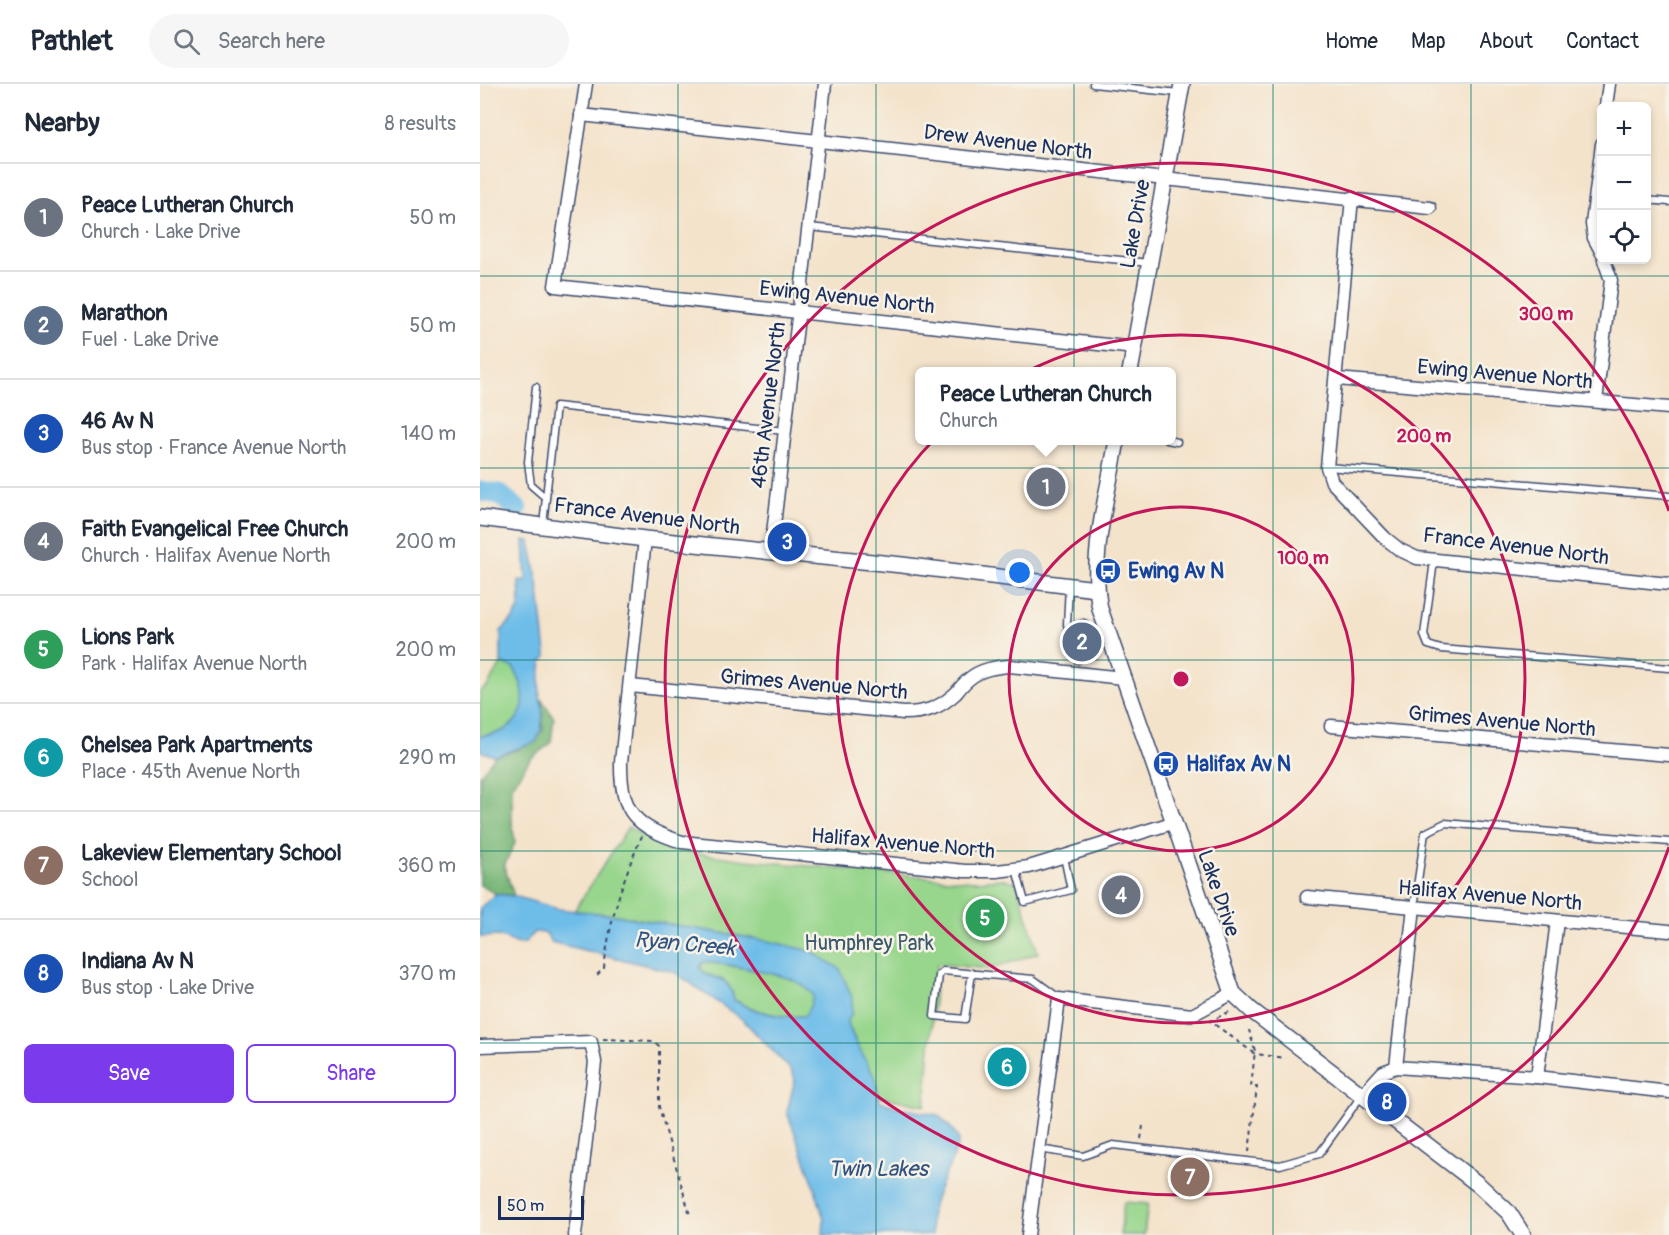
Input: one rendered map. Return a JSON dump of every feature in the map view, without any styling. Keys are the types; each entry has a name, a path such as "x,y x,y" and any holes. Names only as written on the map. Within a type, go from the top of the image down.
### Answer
{"street":[{"path":"582,115 586,84"},
{"name":"46th Avenue North","path":"771,551 825,84"},
{"path":"1607,102 1609,84"},
{"name":"Lake Drive","path":"1131,367 1181,89"},
{"name":"Drew Avenue North","path":"582,115 1430,208"},
{"name":"Ewing Avenue North","path":"582,115 555,286 1135,348"},
{"path":"1597,244 1592,224 1600,156"},
{"path":"1327,467 1337,379 1352,198"},
{"path":"1596,401 1611,280 1605,264"},
{"name":"Ewing Avenue North","path":"1337,379 1669,408"},
{"name":"Lake Drive","path":"1116,445 1098,551 1096,589 1107,633 1233,993 1251,1010 1479,1185 1509,1212 1522,1235"},
{"name":"France Avenue North","path":"1327,467 1332,482 1385,538 1400,550 1417,558 1669,584"},
{"name":"France Avenue North","path":"480,518 645,539 771,551 1096,589"},
{"path":"630,686 645,539"},
{"name":"Grimes Avenue North","path":"630,686 919,713 934,709 947,701 968,680 995,667 1010,666 1123,678"},
{"name":"Halifax Avenue North","path":"630,686 620,780 624,798 632,815 646,828 682,842 965,871 1016,869 1064,857 1172,823"},
{"name":"Grimes Avenue North","path":"1331,726 1669,755"},
{"name":"Halifax Avenue North","path":"1306,897 1669,931"},
{"path":"1396,1067 1414,907"},
{"path":"1537,1077 1557,921"},
{"path":"1028,1235 1059,999 1192,1015 1233,993"},
{"path":"480,1046 597,1041 575,1235"},
{"path":"1362,1095 1383,1072 1396,1067 1537,1077 1669,1092"}],"lane":[{"path":"1093,84 1181,89"},
{"path":"1651,200 1669,202"},
{"path":"809,227 1150,263"},
{"path":"536,387 528,462 531,485 546,498"},
{"path":"543,525 556,406 785,431"},
{"path":"1327,467 1669,496"},
{"path":"1434,561 1424,635 1428,645 1441,649 1669,668"},
{"path":"1069,586 1068,628 1074,643 1079,674"},
{"path":"1068,628 1084,623 1094,654 1078,660"},
{"path":"1088,639 1107,633"},
{"path":"1414,907 1425,833 1445,823 1669,842"},
{"path":"1016,869 1025,902 1071,890 1064,857"},
{"path":"972,973 965,1018 934,1016 939,975 943,971 972,973 1033,979 1059,999"},
{"path":"1039,1149 1083,1156 1113,1145 1280,1164 1319,1154 1362,1095"}],"path":[{"path":"597,975 604,968 615,909 626,870 646,828"},
{"path":"1229,1012 1210,1020 1255,1054 1286,1058"},
{"path":"1248,1161 1257,1088 1251,1087 1255,1054 1249,1030"},
{"path":"597,1041 654,1041 659,1047 659,1107 690,1215"},
{"path":"1141,1139 1143,1126"}],"green space":[{"path":"501,664 513,666 518,675 524,693 522,710 512,725 503,731 480,736 480,691 487,687"},
{"path":"542,700 554,718 551,743 530,759 512,786 512,823 515,843 504,866 514,896 496,894 480,885 480,775 495,756 519,749 543,730"},
{"name":"Humphrey Park","path":"628,827 655,843 673,850 746,860 947,879 976,881 1004,879 1017,883 1038,953 991,969 937,964 925,1106 879,1096 845,1017 768,941 615,915 574,911"},
{"path":"703,962 771,973 794,980 813,995 812,1004 805,1016 777,1015 751,1008 734,1000 724,980 705,973 700,968"},
{"path":"1124,1202 1148,1204 1144,1235 1120,1235"}],"water":[{"path":"524,540 530,541 538,582 546,654 546,659 542,661 539,683 543,713 542,725 536,742 495,756 480,751 480,736 504,730 512,724 522,710 523,693 518,676 513,667 501,664 501,631 519,609 519,581 526,581"},
{"name":"Twin Lakes","path":"496,894 514,896 558,909 615,915 768,941 811,951 840,969 852,998 852,1013 847,1022 875,1078 880,1101 900,1108 938,1115 953,1130 959,1140 956,1152 935,1198 931,1222 932,1235 823,1235 824,1219 787,1112 795,1079 791,1070 743,1020 674,972 551,942 546,933 534,932 525,943 518,944 499,936 480,937 480,908","holes":["703,962 749,969 800,983 813,995 811,1004 805,1016 777,1015 750,1008 734,1000 731,990 723,980 704,973 700,968"]}],"waterway":[{"name":"Ryan Creek","path":"480,491 499,494 517,509"}],"place":[{"name":"Peace Lutheran Church","path":"1046,487"},
{"name":"46 Av N","path":"787,542"},
{"name":"Ewing Av N","path":"1108,571"},
{"name":"Marathon","path":"1082,642"},
{"name":"Halifax Av N","path":"1166,764"},
{"name":"Faith Evangelical Free Church","path":"1121,895"},
{"name":"Lions Park","path":"985,918"},
{"name":"Chelsea Park Apartments","path":"1007,1067"},
{"name":"Indiana Av N","path":"1387,1102"},
{"name":"Lakeview Elementary School","path":"1190,1177"}]}
